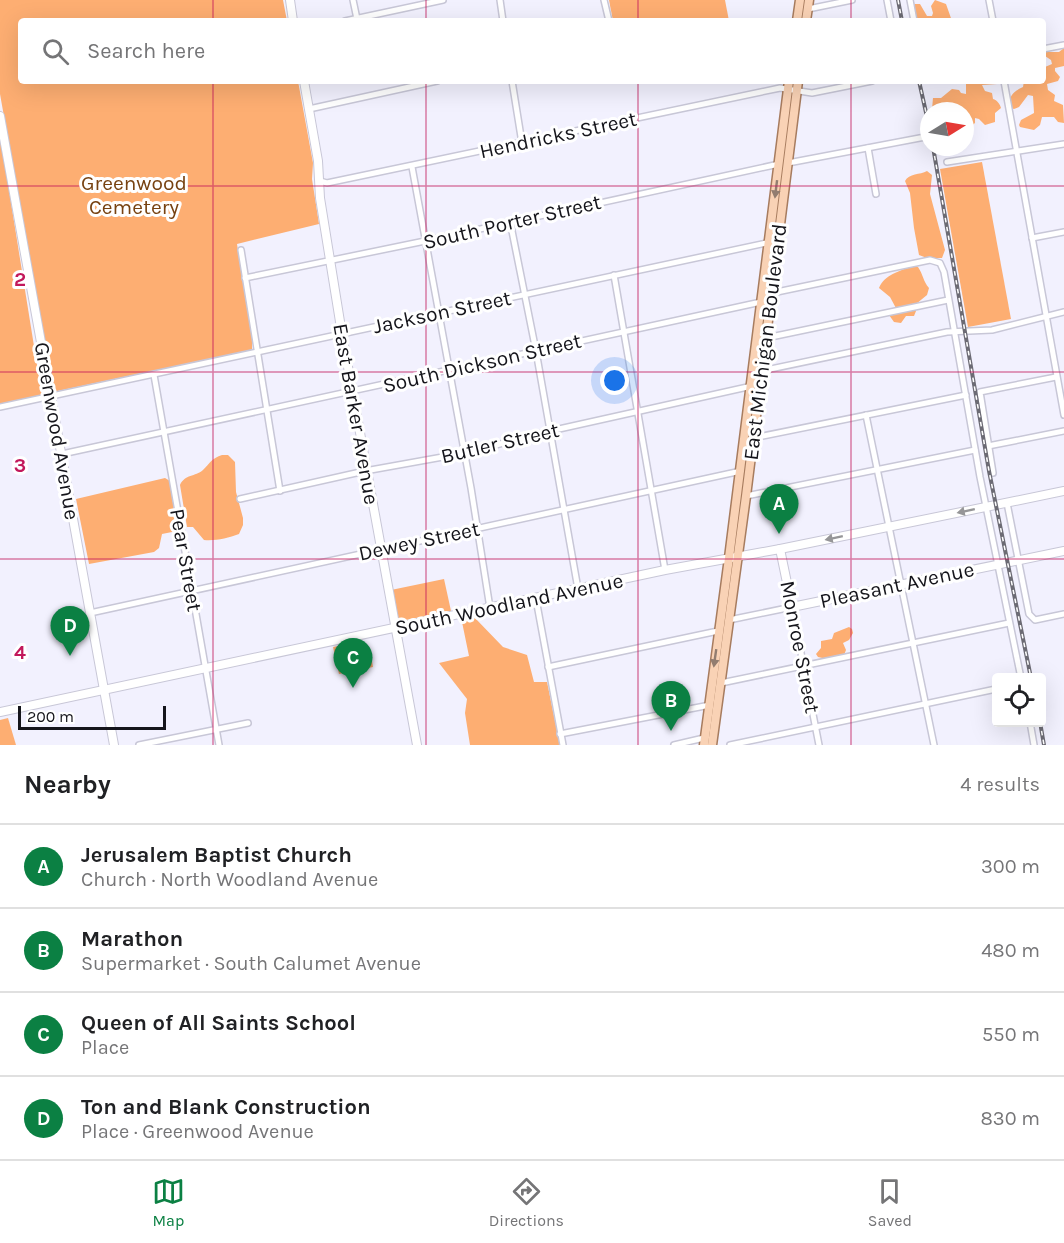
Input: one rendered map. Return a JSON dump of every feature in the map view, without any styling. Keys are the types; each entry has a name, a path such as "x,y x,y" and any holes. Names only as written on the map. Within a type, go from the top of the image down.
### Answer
{"main road":[{"path":"797,18 800,0"},
{"name":"East Michigan Boulevard","path":"757,370 766,338 772,293 774,241 793,85"},
{"name":"East Michigan Boulevard","path":"704,742 721,683 729,620 733,557 757,370 761,302 774,241"},
{"name":"East Michigan Boulevard","path":"712,745 718,631 746,496 744,472 753,438 755,386"}],"street":[{"path":"290,0 293,18"},
{"path":"353,0 357,18 418,3 443,0"},
{"path":"500,0 503,18"},
{"path":"604,0 608,18"},
{"path":"808,4 852,0"},
{"path":"887,0 890,18"},
{"path":"910,0 913,18"},
{"path":"989,0 992,18"},
{"path":"1046,48 1064,45"},
{"name":"East Barker Avenue","path":"305,84 318,161 320,198 365,471 417,745"},
{"path":"309,109 423,84"},
{"path":"512,84 522,143"},
{"name":"Hendricks Street","path":"320,181 327,183 412,167 793,85 812,93 857,84"},
{"path":"1005,84 1064,415"},
{"name":"Greenwood Avenue","path":"0,116 114,745"},
{"name":"South Porter Street","path":"245,278 783,163 920,138"},
{"path":"947,162 1064,144"},
{"path":"868,148 876,194"},
{"path":"412,167 465,453 490,608"},
{"path":"510,221 536,351 578,589"},
{"path":"1032,238 1064,232"},
{"name":"Jackson Street","path":"0,408 774,241"},
{"path":"241,250 280,491"},
{"path":"772,293 930,260 940,262 1020,673"},
{"path":"614,275 665,570"},
{"path":"766,338 948,300"},
{"name":"South Dickson Street","path":"62,454 761,302"},
{"path":"757,370 954,332 992,330 1064,312"},
{"name":"Pear Street","path":"154,375 219,745"},
{"path":"993,472 980,392 1056,377"},
{"name":"Butler Street","path":"240,498 365,471 465,453 550,431 755,386"},
{"path":"753,438 966,395"},
{"path":"866,416 934,745"},
{"path":"988,446 1064,431"},
{"path":"746,496 975,450"},
{"name":"Dewey Street","path":"90,613 651,490 744,472"},
{"name":"South Woodland Avenue","path":"0,712 665,570 1064,491"},
{"path":"1007,503 1032,618 1035,620 1064,614"},
{"name":"Monroe Street","path":"780,549 819,745"},
{"name":"Pleasant Avenue","path":"729,620 1064,551"},
{"path":"536,598 563,745"},
{"path":"721,683 1010,623"},
{"path":"548,667 718,631"},
{"path":"730,745 992,689"},
{"path":"560,734 713,705"},
{"path":"139,745 248,723"},
{"path":"1031,727 1033,745"},
{"path":"674,745 704,742"}],"green space":[{"name":"Greenwood Cemetery","path":"0,0 283,0 286,18 18,18 18,84 299,84 313,163 312,179 319,224 237,244 252,337 252,350 53,392 0,94"},
{"path":"609,0 725,0 728,18 612,18"},
{"path":"935,0 946,4 951,18 916,18 913,11 915,4 920,4 927,16 932,16 931,6"},
{"path":"1064,48 1064,66 1055,68 1060,77 1058,81 1047,84 1048,90 1055,95 1054,101 1063,105 1064,123 1058,122 1054,117 1042,117 1040,125 1034,130 1020,127 1021,120 1034,113 1033,96 1028,95 1019,107 1014,109 1010,104 1012,95 1023,87 1024,84 1046,84 1046,67 1052,64 1046,57 1046,52 1059,52"},
{"path":"966,84 997,84 982,85 985,91 992,93 993,99 1001,107 995,113 995,122 985,125 975,118 974,124 974,102 933,102 933,98 941,98 952,89 959,90 966,94"},
{"path":"0,134 42,396 0,404"},
{"path":"982,162 1011,319 968,327 940,169"},
{"path":"927,171 932,175 930,194 945,250 942,258 927,258 919,255 910,193 905,181 912,175"},
{"path":"911,266 918,267 920,270 929,288 927,295 916,304 914,316 906,316 901,323 894,322 889,315 897,310 890,297 879,288 889,276"},
{"path":"228,455 235,462 236,492 243,525 239,534 222,539 204,540 193,527 187,527 180,485 187,477 200,472 213,459"},
{"path":"165,478 170,481 177,531 162,534 159,548 154,552 89,564 76,499"},
{"path":"444,579 451,611 401,621 397,619 391,590"},
{"path":"475,618 503,647 527,655 534,682 547,682 560,745 470,745 465,713 467,699 439,663 469,656 462,622"},
{"path":"849,627 853,633 849,640 843,643 846,650 844,655 827,659 818,657 816,654 821,648 821,641 832,639 834,633"},
{"path":"359,643 370,649 373,667 339,674 333,647"},
{"path":"8,718 16,745 0,745 0,720"}],"railway":[{"path":"898,0 901,18"},
{"path":"920,84 924,102"},
{"path":"935,156 989,471 1030,673"},
{"path":"1041,727 1044,745"}],"place":[{"name":"Jerusalem Baptist Church","path":"779,534"},
{"name":"Ton and Blank Construction","path":"70,656"},
{"name":"Queen of All Saints School","path":"353,688"},
{"name":"Marathon","path":"671,731"}]}
